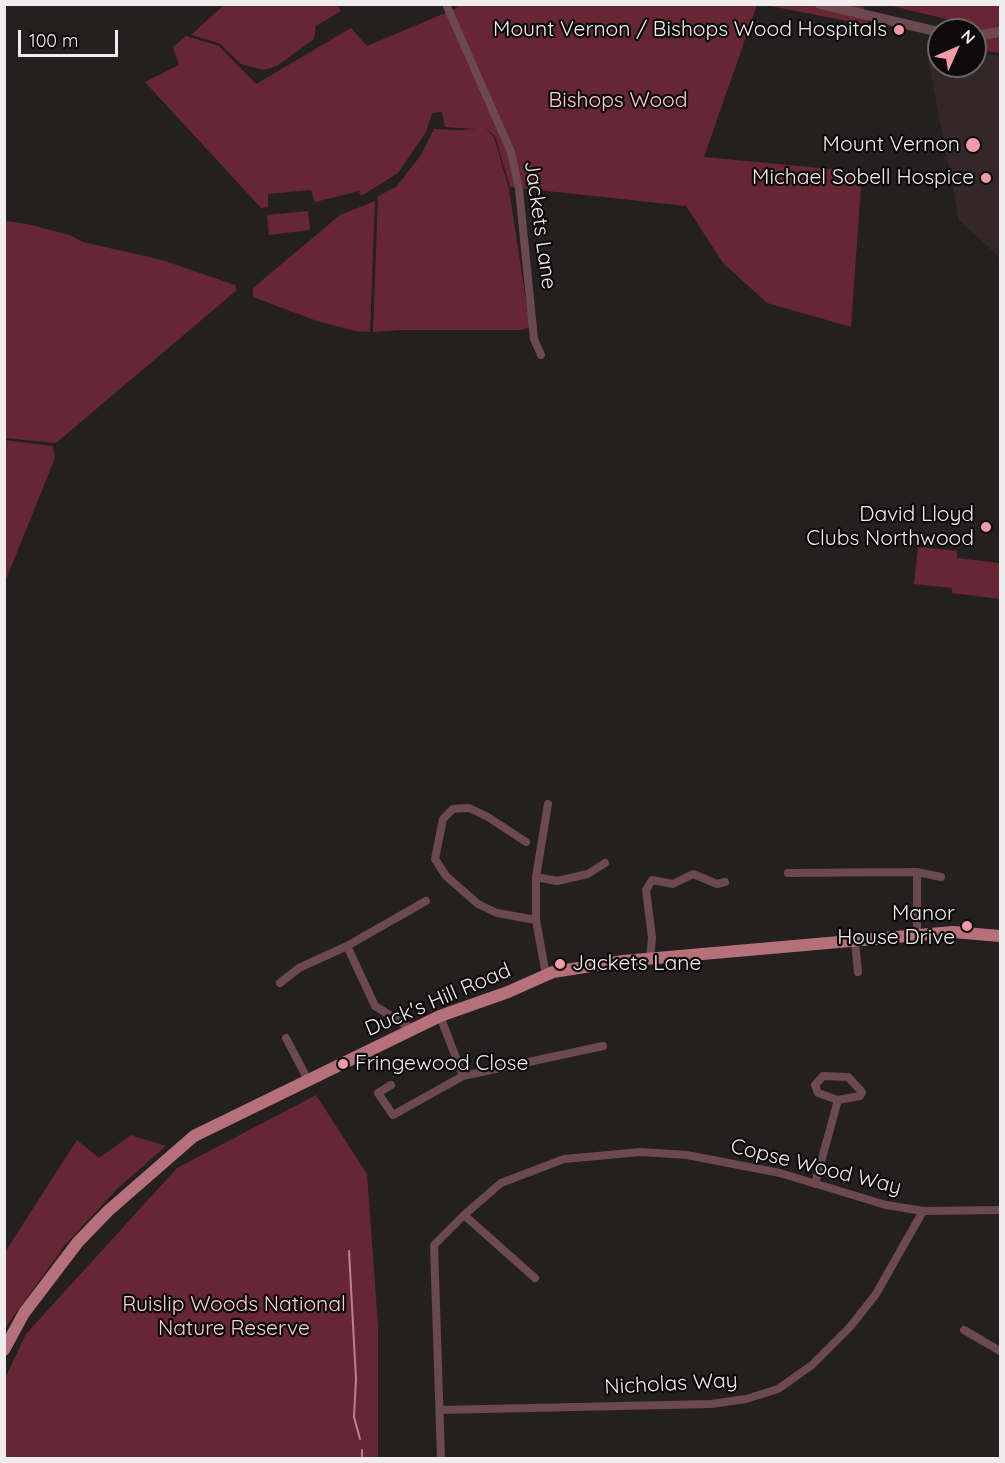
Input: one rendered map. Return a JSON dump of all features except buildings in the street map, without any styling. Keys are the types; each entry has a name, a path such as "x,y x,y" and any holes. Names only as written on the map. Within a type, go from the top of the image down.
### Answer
{"main road":[{"name":"Duck's Hill Road","path":"4,1350 24,1312 78,1242 170,1155 194,1136 440,1017 508,992 546,975 650,959 953,932 1000,936"}],"street":[{"name":"Jackets Lane","path":"446,4 511,152 519,189 534,339 542,355"},
{"path":"820,4 927,29"},
{"path":"546,975 536,920 536,877 548,804"},
{"path":"526,842 488,817 469,808 453,809 443,819 435,859 446,876 478,904 496,913 536,920"},
{"path":"536,877 557,880 588,874 604,863"},
{"path":"916,872 917,935"},
{"path":"788,873 916,872 941,876"},
{"path":"650,959 652,938 646,890 652,880 673,884 693,874 717,884 725,882"},
{"path":"280,983 299,968 347,946 426,902"},
{"path":"855,941 858,972"},
{"path":"347,946 375,1006 412,1029"},
{"path":"440,1017 463,1076"},
{"path":"286,1038 308,1080"},
{"path":"391,1085 378,1093 393,1115 463,1076 603,1046"},
{"path":"823,1076 848,1077 862,1092 860,1096 838,1100 818,1093 815,1085 823,1076"},
{"path":"815,1184 838,1100"},
{"name":"Copse Wood Way","path":"441,1458 434,1245 501,1183 564,1159 598,1154 641,1152 687,1155 780,1173 886,1205 923,1211 1000,1210"},
{"name":"Nicholas Way","path":"440,1410 711,1404 746,1399 778,1389 812,1365 850,1327 876,1294 923,1211"},
{"path":"464,1215 535,1278"},
{"path":"964,1330 1000,1352"}],"shaded area":[{"name":"Mount Vernon","path":"987,54 1000,56 1000,258 959,220 932,78 987,78"}],"green space":[{"path":"225,4 337,5 341,11 316,26 314,39 277,66 263,70 241,64 219,43 191,35"},
{"name":"Bishops Wood","path":"456,5 757,5 704,157 862,172 851,327 767,303 723,263 686,206 510,187 495,136 485,128 494,137 509,189 530,327 521,330 373,332 378,196 396,187 421,155 434,129 476,129 445,127 442,112 432,113 426,132 398,173 361,196 359,191 315,202 311,190 268,194 268,207 261,208 145,82 179,65 173,47 186,36 219,46 256,84 351,28 367,46 457,8"},
{"path":"765,5 863,5 869,25 868,25"},
{"path":"888,5 1000,5 1000,53 987,51 987,18 942,18"},
{"path":"375,201 370,332 355,331 317,321 253,297 253,288 340,215"},
{"path":"308,211 310,230 269,235 267,215"},
{"path":"5,221 27,224 70,235 83,242 162,260 235,285 237,290 56,443 5,438"},
{"path":"5,440 53,446 55,458 5,582"},
{"path":"918,547 957,551 957,558 1000,563 1000,599 952,593 952,588 914,584"},
{"name":"Ruislip Woods National Nature Reserve","path":"316,1095 367,1174 378,1326 378,1458 5,1458 5,1378 26,1334 177,1168"},
{"path":"131,1135 166,1146 118,1188 65,1245 5,1328 5,1252 77,1140 99,1158"}],"waterway":[{"path":"349,1251 356,1379 354,1417 360,1439"},
{"path":"362,1450 362,1458"}],"place":[{"name":"Mount Vernon / Bishops Wood Hospitals","path":"899,30"},
{"name":"Mount Vernon","path":"973,145"},
{"name":"Michael Sobell Hospice","path":"986,178"},
{"name":"David Lloyd Clubs Northwood","path":"986,527"},
{"name":"Manor House Drive","path":"967,926"},
{"name":"Jackets Lane","path":"560,964"},
{"name":"Fringewood Close","path":"343,1064"}]}
